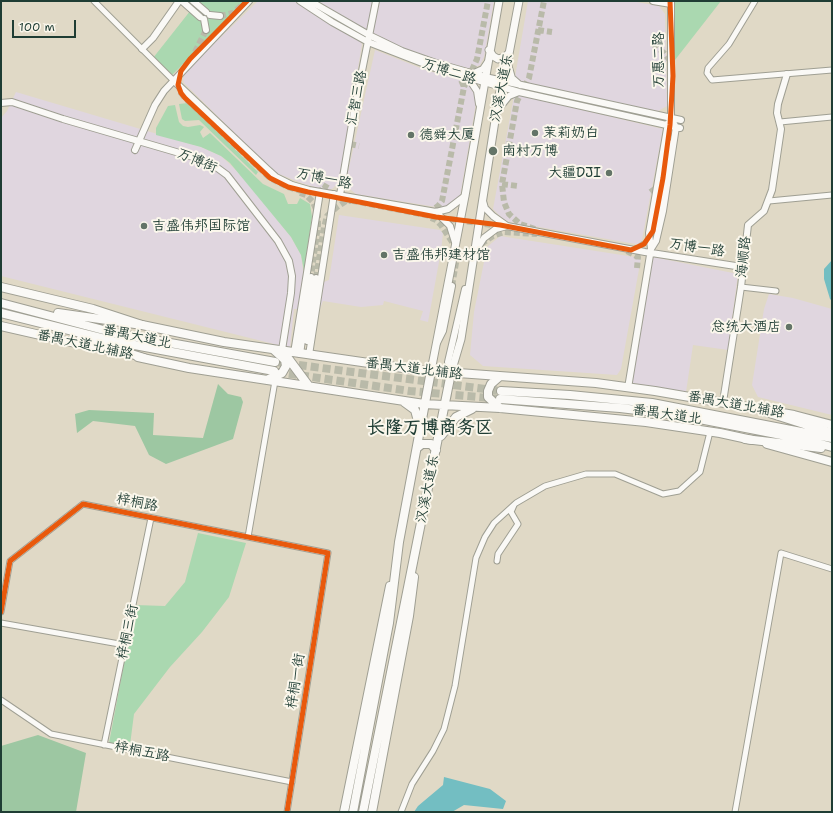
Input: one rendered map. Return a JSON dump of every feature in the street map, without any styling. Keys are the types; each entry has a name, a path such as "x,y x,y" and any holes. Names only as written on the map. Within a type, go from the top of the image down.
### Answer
{"main road":[{"name":"汉溪大道东","path":"353,812 389,623 400,542 434,348 465,196 489,50 499,1"},
{"name":"汉溪大道东","path":"363,812 410,572 416,554 451,373 461,339 496,114 519,1"},
{"path":"489,50 493,56 498,59 505,58 509,53"},
{"name":"番禺大道北辅路","path":"1,288 93,310 142,325 302,354 431,371 596,384 628,388 723,402 763,411 794,415 832,425"},
{"name":"番禺大道北","path":"2,303 28,308 115,333 275,362"},
{"path":"28,308 142,325"},
{"name":"番禺大道北","path":"1,313 113,341 274,371"},
{"path":"31,320 144,358"},
{"name":"番禺大道北辅路","path":"1,326 189,368 308,385 424,404 500,408 646,422 745,438 832,462"},
{"path":"270,380 280,375 286,369 285,360 272,349"},
{"path":"282,350 308,385"},
{"path":"499,377 491,384 488,391 488,397 500,408"},
{"name":"番禺大道北","path":"832,438 652,403 501,395 679,415 802,439 832,449"},
{"path":"400,400 412,406 415,410 420,429"},
{"path":"417,448 422,444 437,446 444,432 456,417 464,412 478,407"},
{"path":"763,411 832,433"},
{"path":"745,438 832,449"},
{"path":"344,812 381,623 400,542"},
{"path":"372,812 409,616 416,554"}],"street":[{"name":"万博一路","path":"94,1 173,80 276,177 292,185 320,192 436,212"},
{"path":"142,49 153,38 180,1 202,18 206,30"},
{"path":"193,1 208,13 220,16"},
{"path":"135,150 155,105 173,80 249,1"},
{"name":"万博二路","path":"300,1 332,22 402,51 470,76 678,127"},
{"name":"万博二路","path":"310,1 369,38"},
{"name":"汇智三路","path":"302,354 337,195 376,1"},
{"path":"653,1 671,3"},
{"path":"755,1 729,44 708,68 707,74 712,80 832,70"},
{"name":"万惠二路","path":"671,3 671,119"},
{"path":"496,114 505,99 520,89 512,78 507,62"},
{"path":"480,107 477,91 470,76 482,69 487,63"},
{"name":"海顺路","path":"723,402 741,286 748,224 764,211 772,190 780,134 778,104 787,74"},
{"name":"万博二路","path":"520,89 681,120"},
{"name":"万博街","path":"1,103 12,102 200,159 212,164 222,171 235,184 278,241 289,261 292,276 291,301 282,350"},
{"path":"780,122 832,117"},
{"path":"671,119 678,127 663,211 656,240 651,251 649,233 666,125 671,119"},
{"path":"628,388 669,143"},
{"path":"302,354 320,192"},
{"path":"769,200 832,195"},
{"path":"436,212 448,210 465,196"},
{"path":"482,197 485,208 507,226"},
{"path":"436,212 450,226 455,242"},
{"name":"万博一路","path":"507,226 742,267"},
{"path":"475,252 484,238 496,230 507,226"},
{"path":"302,354 314,278"},
{"path":"434,348 444,331 452,286"},
{"path":"741,286 776,291"},
{"path":"451,373 448,362 465,289"},
{"path":"248,537 270,380"},
{"path":"401,812 412,784 433,751 448,717 455,686 476,558 485,536 494,523 516,503 545,486 586,474 615,474 663,494 679,491 700,472 710,432"},
{"path":"497,562 498,554 518,524 511,512 516,503"},
{"name":"梓桐路","path":"1,612 10,561 83,504 328,553"},
{"name":"梓桐三街","path":"104,745 151,518"},
{"name":"梓桐一街","path":"287,812 328,553"},
{"path":"735,812 781,553 832,569"},
{"path":"1,624 125,645"},
{"name":"梓桐五路","path":"1,700 51,734 292,782"}],"shaded area":[{"path":"258,1 294,1 356,38 362,44 339,182 332,189 327,190 304,184 274,172 184,83 183,79 186,71"},
{"path":"316,1 494,1 484,57 480,65 471,69 413,54 372,33"},
{"path":"528,1 631,1 659,6 665,14 667,106 658,111 528,86 517,80 515,77"},
{"path":"375,50 428,71 465,80 469,82 475,92 476,103 460,197 453,206 442,208 356,194 346,186"},
{"path":"16,92 201,147 221,156 241,175 291,237 301,255 306,294 319,284 329,280 339,215 440,230 443,233 441,251 428,322 420,320 423,311 384,301 383,305 361,307 323,301 319,311 294,309 290,348 1,276 1,118 7,111"},
{"path":"519,95 663,129 641,245 505,221 493,209 514,96"},
{"path":"500,236 641,258 621,369 617,375 483,366 470,355 474,312 487,247"},
{"path":"653,257 738,274 728,350 693,345 686,392 632,383"},
{"path":"769,294 793,298 832,309 832,415 758,397 752,385 764,309"}],"green space":[{"path":"198,1 247,1 171,76 153,58"},
{"path":"674,1 721,1 675,60"},
{"path":"188,103 258,172 256,175 199,120 185,121 182,119 179,104"},
{"path":"175,105 179,122 183,126 188,127 200,125 204,127 200,132 203,138 210,133 263,184 284,194 288,204 297,204 300,198 310,204 312,217 304,271 301,255 291,237 230,163 221,156 201,147 156,135 156,128 168,106"},
{"path":"218,384 228,394 241,397 243,402 233,439 166,464 149,455 135,426 93,421 77,433 75,414 89,410 154,413 153,435 203,438"},
{"path":"198,533 246,543 229,597 202,632 170,667 134,714 130,745 109,743 135,605 165,606 185,582"},
{"path":"38,735 86,753 76,812 1,812 1,746"}],"water":[{"path":"832,260 832,301 824,279 824,269"},
{"path":"444,777 490,789 506,801 503,809 464,805 452,812 414,812 418,806 443,785"}],"tunnel":[{"path":"428,213 442,201 464,87 477,59 488,1"},
{"path":"535,229 520,224 509,214 504,202 502,184 517,101 529,78 544,1"},
{"path":"220,16 233,13 242,5"},
{"path":"195,52 206,30"},
{"path":"538,30 552,32"},
{"path":"653,44 664,53 672,63"},
{"path":"185,66 200,49"},
{"path":"456,74 459,75 464,87"},
{"path":"178,84 181,93 185,98 270,178 288,187 305,192"},
{"path":"352,84 361,86"},
{"path":"350,144 359,146"},
{"path":"316,192 324,189 327,184"},
{"path":"502,184 518,186"},
{"path":"651,188 658,197"},
{"path":"300,193 306,195 313,202 318,214 318,225 311,277"},
{"path":"343,199 436,217 506,227"},
{"path":"316,278 327,216 346,201 351,201"},
{"path":"431,218 436,220 441,225 454,245 457,257 452,286"},
{"path":"631,250 639,247 648,240 653,231 655,221"},
{"path":"481,244 493,236 504,232 537,234"},
{"path":"627,251 638,257 637,268"},
{"path":"275,362 501,391"},
{"path":"277,372 410,391 500,399"}],"cycle path":[{"path":"247,1 190,59 181,71 178,85 185,98 270,178 288,187 308,192 436,217 500,225 631,250 644,244 653,231 663,178 670,125 673,76 670,1"},
{"path":"1,612 10,561 83,504 328,553 287,812"}],"place":[{"name":"茉莉奶白","path":"535,133"},
{"name":"德舜大厦","path":"411,135"},
{"name":"南村万博","path":"493,151"},
{"name":"大疆DJI","path":"609,173"},
{"name":"吉盛伟邦国际馆","path":"144,226"},
{"name":"吉盛伟邦建材馆","path":"384,255"},
{"name":"总统大酒店","path":"789,327"}],"district":[{"name":"长隆万博商务区","path":"430,428"}]}
